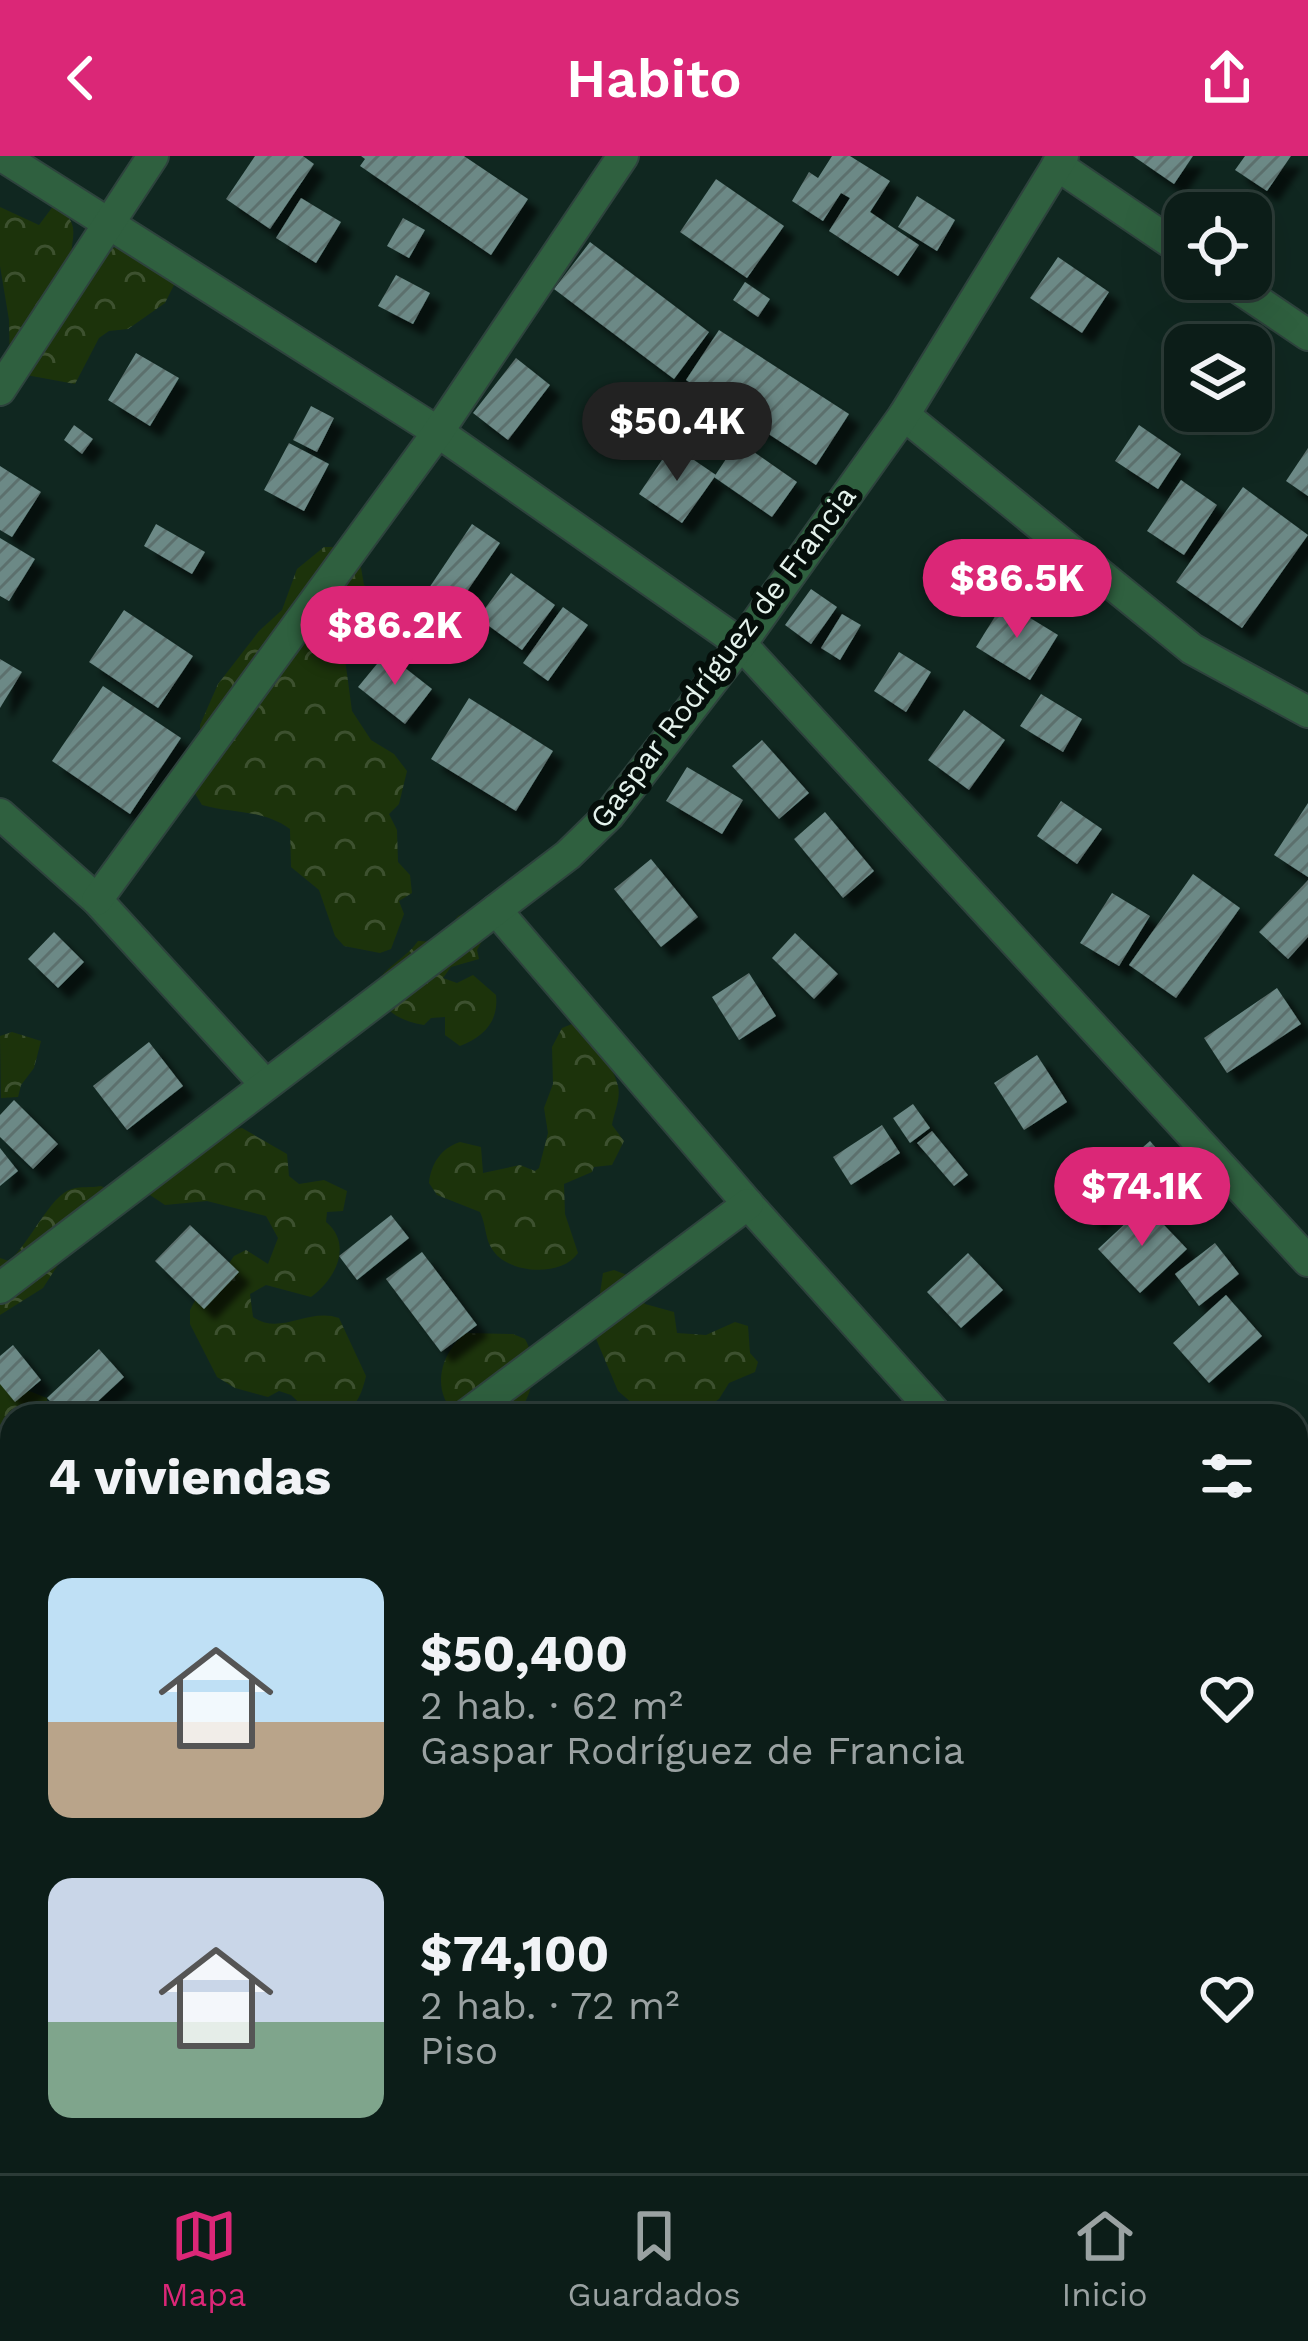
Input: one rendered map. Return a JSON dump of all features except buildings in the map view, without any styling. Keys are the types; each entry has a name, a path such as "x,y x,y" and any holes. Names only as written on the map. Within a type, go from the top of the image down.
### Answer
{"street":[{"path":"2,156 438,432 740,644 1308,1261"},
{"path":"0,390 153,156"},
{"path":"97,899 438,432 623,156"},
{"path":"1060,161 1164,237"},
{"name":"Gaspar Rodríguez de Francia","path":"0,1288 568,855 608,814 740,644 904,415 1060,161"},
{"path":"1256,300 1308,335"},
{"path":"904,415 1192,649 1308,712"},
{"path":"0,814 97,899 265,1084"},
{"path":"496,910 927,1404"},
{"path":"481,1404 748,1204"}],"green space":[{"path":"54,205 72,225 71,268 88,275 96,271 103,252 137,239 180,273 165,303 128,329 109,331 99,338 75,384 10,372 0,207 39,225"},
{"path":"324,547 340,547 360,562 364,585 389,603 376,613 346,622 338,617 333,600 323,604 311,644 324,655 345,659 352,711 371,740 394,754 407,771 399,804 389,814 397,830 398,862 410,875 412,893 399,901 404,914 391,949 380,953 344,946 335,936 319,890 291,867 290,829 258,815 202,805 191,787 200,752 200,725 218,684 259,631 282,610 297,569"},
{"path":"472,910 490,927 477,950 479,959 451,967 443,978 457,983 473,975 496,995 496,1005 488,1027 460,1046 445,1035 445,1017 431,1018 424,1025 407,1021 388,1009 373,990 418,941 439,942 458,916"},
{"path":"572,1024 600,1052 615,1077 619,1096 612,1125 624,1141 612,1165 594,1167 564,1184 565,1214 578,1253 560,1266 521,1268 492,1249 480,1212 437,1195 430,1176 442,1153 460,1142 481,1147 483,1173 520,1165 539,1168 548,1133 544,1108 553,1084 552,1047 562,1028"},
{"path":"12,1032 41,1041 34,1068 18,1097 1,1098 0,1036"},
{"path":"242,1128 287,1154 289,1176 299,1184 324,1180 347,1191 343,1211 327,1212 326,1222 339,1240 340,1251 334,1271 320,1290 311,1297 266,1285 250,1294 253,1317 264,1322 339,1318 366,1376 354,1404 300,1404 279,1391 268,1397 235,1388 217,1377 190,1324 190,1310 199,1293 234,1256 246,1250 268,1264 278,1238 266,1216 207,1201 165,1205 150,1195 147,1182 169,1140"},
{"path":"107,1189 43,1288 0,1315 0,1258 9,1261 64,1193"},
{"path":"614,1270 627,1275 645,1304 674,1312 677,1333 706,1335 735,1322 748,1326 750,1353 758,1362 755,1372 729,1383 712,1404 632,1403 618,1391 594,1334 603,1273"},
{"path":"466,1333 513,1334 525,1339 532,1379 523,1404 448,1404 442,1373 457,1341"},
{"path":"0,1365 24,1389 47,1398 47,1404 0,1404"}]}
